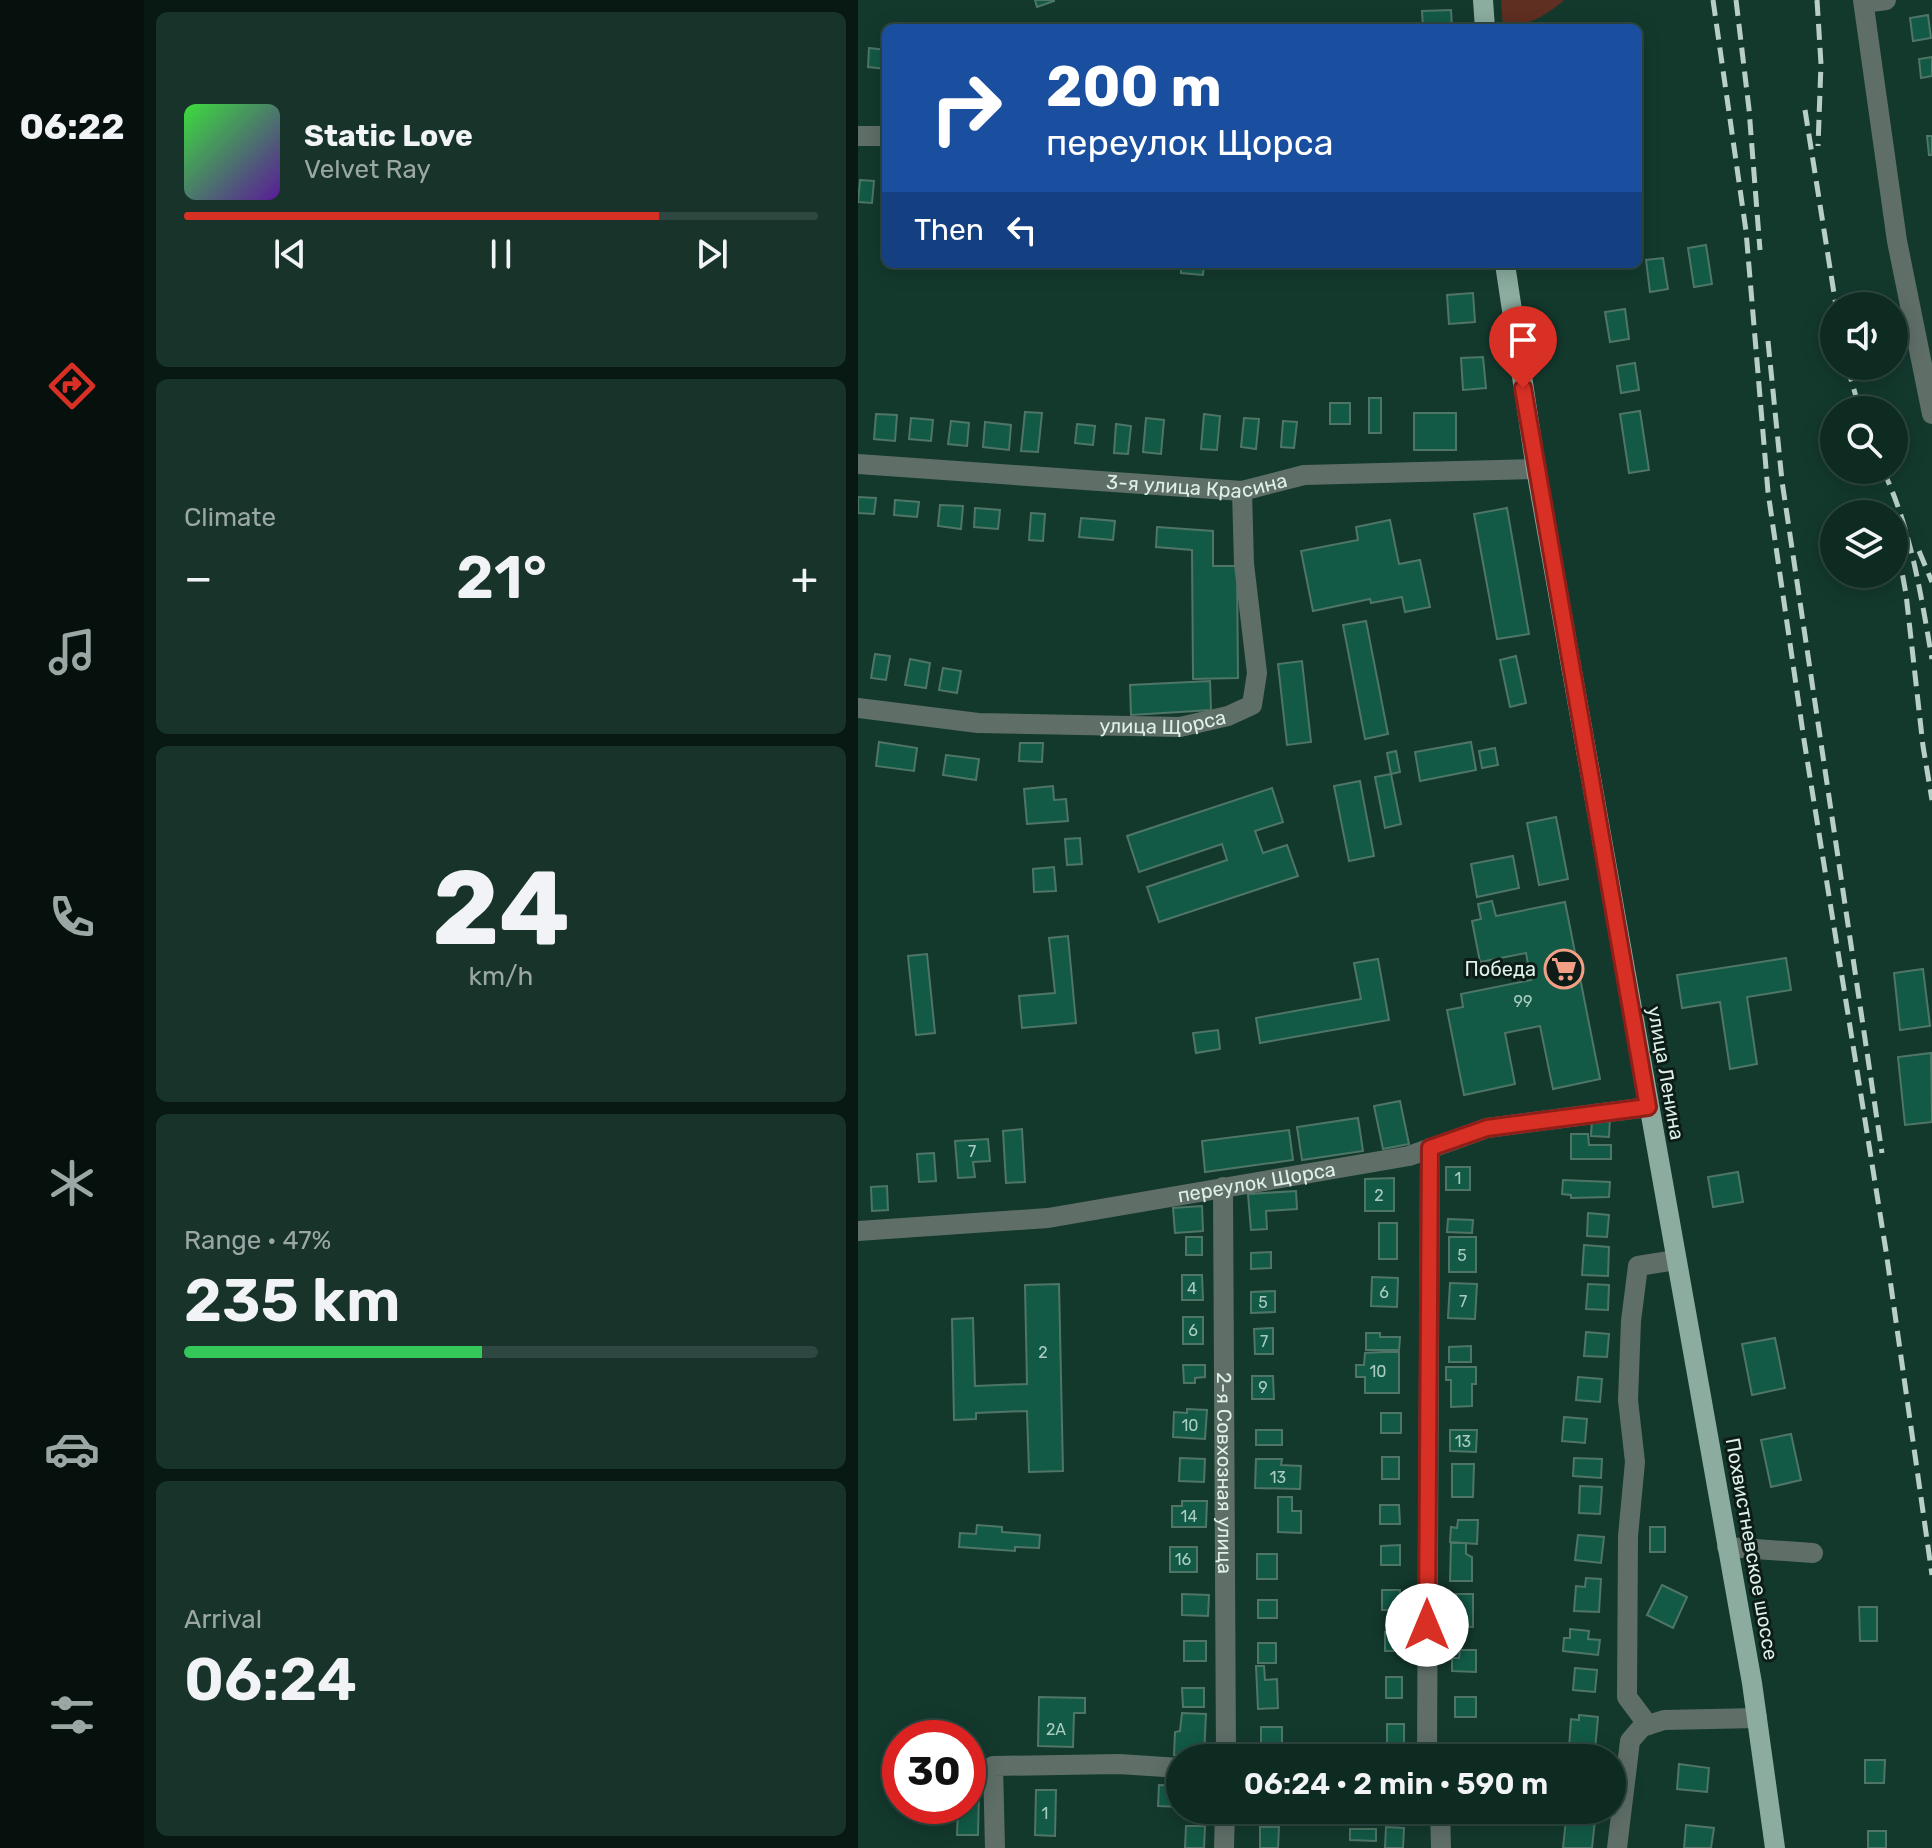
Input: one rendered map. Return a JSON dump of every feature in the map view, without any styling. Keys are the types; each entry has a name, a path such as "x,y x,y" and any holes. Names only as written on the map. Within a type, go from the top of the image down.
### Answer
{"main road":[{"path":"1483,0 1485,24"},
{"name":"улица Ленина","path":"1506,268 1536,469 1676,1260"},
{"name":"Похвистневское шоссе","path":"1676,1260 1757,1718 1775,1848"}],"street":[{"path":"1886,0 1863,1 1897,241 1932,414"},
{"path":"858,136 882,136"},
{"name":"3-я улица Красина","path":"858,464 1242,491 1304,475 1536,469"},
{"name":"улица Щорса","path":"858,708 978,723 1180,727 1228,716 1252,705 1257,673 1244,564 1242,491"},
{"name":"переулок Щорса","path":"858,1231 1048,1218 1409,1156 1487,1128 1648,1107"},
{"path":"1427,1744 1430,1148"},
{"name":"2-я Совхозная улица","path":"1223,1187 1226,1744"},
{"path":"1648,1725 1627,1697 1628,1536 1635,1462 1628,1400 1631,1321 1638,1266 1676,1260"},
{"path":"1727,1547 1813,1553"},
{"path":"1617,1848 1630,1741 1642,1727 1664,1720 1757,1718"},
{"path":"995,1848 993,1766 1119,1764 1166,1767"},
{"path":"1224,1848 1225,1824"},
{"path":"1440,1824 1441,1848"}],"shaded area":[{"path":"1501,0 1564,0 1536,19 1523,24 1503,24"}],"building":[{"path":"1035,0 1054,0 1054,1 1037,7"},
{"path":"1451,10 1452,24 1423,24 1422,11"},
{"path":"1928,15 1931,38 1913,41 1910,18"},
{"path":"869,48 882,50 882,69 868,67"},
{"path":"1932,57 1932,76 1921,78 1919,59"},
{"path":"1927,136 1932,136 1932,155 1929,155"},
{"path":"860,180 874,181 872,203 858,202"},
{"path":"1706,245 1712,284 1694,287 1688,248"},
{"path":"1663,258 1668,289 1650,292 1646,260"},
{"path":"1181,268 1204,268 1203,275 1181,273"},
{"path":"1473,293 1475,322 1449,324 1447,295"},
{"path":"1625,309 1629,339 1610,342 1605,312"},
{"path":"1483,357 1486,388 1463,390 1461,358"},
{"path":"1635,363 1639,390 1621,393 1617,366"},
{"path":"1369,398 1381,398 1381,433 1369,433"},
{"path":"1330,403 1350,403 1350,424 1330,424"},
{"path":"1640,411 1649,470 1629,473 1620,414"},
{"path":"1025,412 1042,413 1038,452 1021,451"},
{"path":"1414,413 1456,413 1456,450 1414,450"},
{"path":"876,414 897,415 895,441 874,439"},
{"path":"1204,414 1220,416 1217,450 1201,449"},
{"path":"911,418 933,420 931,441 909,439"},
{"path":"1146,418 1164,420 1161,454 1143,452"},
{"path":"1244,418 1259,419 1256,449 1241,447"},
{"path":"951,421 969,423 967,446 948,444"},
{"path":"1283,421 1297,422 1294,448 1281,447"},
{"path":"985,422 1011,425 1009,450 983,447"},
{"path":"1077,424 1095,426 1093,445 1075,443"},
{"path":"1116,424 1131,426 1128,454 1114,453"},
{"path":"858,497 876,498 874,514 858,513"},
{"path":"895,500 919,502 917,517 894,515"},
{"path":"940,505 963,506 961,529 938,526"},
{"path":"975,508 1000,510 998,529 974,527"},
{"path":"1507,508 1529,634 1497,639 1474,514"},
{"path":"1031,513 1045,514 1043,541 1029,540"},
{"path":"1081,518 1115,521 1113,540 1079,537"},
{"path":"1390,520 1399,564 1420,560 1430,607 1405,612 1402,597 1371,603 1370,599 1313,611 1301,551 1358,540 1356,527"},
{"path":"1157,527 1213,531 1213,566 1237,566 1238,678 1193,679 1192,550 1156,547"},
{"path":"1366,621 1388,734 1365,739 1343,625"},
{"path":"875,654 890,656 886,680 871,678"},
{"path":"1516,656 1526,703 1510,707 1500,660"},
{"path":"910,659 930,663 926,688 905,685"},
{"path":"1302,661 1311,742 1287,745 1278,664"},
{"path":"943,668 961,671 957,693 939,690"},
{"path":"1210,681 1211,710 1131,715 1130,685"},
{"path":"879,742 917,748 914,771 876,766"},
{"path":"1471,742 1476,770 1420,781 1415,752"},
{"path":"1020,743 1043,743 1042,762 1019,761"},
{"path":"1495,748 1498,765 1482,768 1479,751"},
{"path":"1396,751 1400,772 1391,774 1387,753"},
{"path":"946,755 979,759 976,780 943,775"},
{"path":"1391,774 1401,824 1385,828 1375,777"},
{"path":"1360,781 1374,856 1349,861 1334,786"},
{"path":"1053,786 1054,800 1066,799 1068,821 1027,824 1024,789"},
{"path":"1272,788 1283,822 1255,831 1263,853 1287,845 1298,876 1159,922 1147,887 1227,860 1222,844 1139,872 1127,836"},
{"path":"1556,817 1568,879 1539,885 1527,823"},
{"path":"1080,838 1082,864 1067,865 1065,839"},
{"path":"1513,856 1519,888 1477,897 1471,864"},
{"path":"1054,867 1056,891 1034,892 1033,869"},
{"path":"1492,901 1496,916 1565,902 1600,1079 1553,1089 1540,1026 1505,1033 1515,1084 1464,1095 1447,1010 1463,1007 1461,994 1531,980 1526,953 1480,962 1472,921 1481,919 1478,904"},
{"path":"1068,936 1076,1023 1022,1028 1019,996 1055,993 1049,938"},
{"path":"927,954 935,1033 916,1035 908,956"},
{"path":"1786,958 1791,990 1747,997 1757,1064 1730,1069 1720,1002 1682,1008 1677,975"},
{"path":"1378,959 1389,1020 1260,1043 1256,1018 1361,999 1354,963"},
{"path":"1923,969 1930,1026 1900,1030 1894,973"},
{"path":"1218,1030 1220,1049 1196,1053 1193,1033"},
{"path":"1931,1053 1932,1122 1905,1125 1898,1057"},
{"path":"1400,1101 1409,1144 1383,1149 1374,1106"},
{"path":"1358,1118 1363,1151 1302,1160 1297,1127"},
{"path":"1592,1118 1610,1118 1609,1137 1591,1136"},
{"path":"1022,1129 1025,1182 1006,1183 1003,1131"},
{"path":"1289,1130 1293,1160 1205,1172 1202,1141"},
{"path":"1571,1134 1588,1134 1589,1145 1611,1145 1611,1159 1571,1159"},
{"path":"988,1139 990,1161 973,1162 975,1177 958,1178 955,1141"},
{"path":"934,1153 936,1181 919,1182 917,1154"},
{"path":"1446,1167 1470,1167 1470,1190 1446,1190"},
{"path":"1738,1172 1743,1202 1713,1207 1708,1177"},
{"path":"1394,1178 1394,1211 1365,1211 1365,1179"},
{"path":"1563,1180 1610,1182 1609,1197 1571,1198 1571,1195 1562,1194"},
{"path":"887,1186 888,1210 872,1211 871,1187"},
{"path":"1296,1191 1297,1209 1266,1211 1267,1229 1251,1230 1248,1194"},
{"path":"1202,1206 1203,1231 1175,1233 1173,1208"},
{"path":"1588,1213 1609,1215 1607,1237 1587,1236"},
{"path":"1448,1219 1473,1220 1472,1233 1447,1232"},
{"path":"1379,1223 1397,1223 1397,1259 1379,1259"},
{"path":"1186,1237 1202,1237 1202,1255 1186,1255"},
{"path":"1449,1237 1476,1237 1476,1272 1449,1272"},
{"path":"1584,1245 1609,1247 1608,1276 1582,1275"},
{"path":"1271,1252 1271,1268 1251,1269 1251,1253"},
{"path":"1182,1275 1202,1275 1203,1300 1182,1300"},
{"path":"1372,1277 1398,1278 1397,1307 1371,1306"},
{"path":"1450,1283 1477,1284 1475,1319 1448,1318"},
{"path":"1059,1284 1063,1471 1029,1472 1027,1411 976,1413 976,1419 954,1420 952,1319 973,1318 975,1386 1027,1384 1025,1285"},
{"path":"1588,1284 1609,1285 1608,1310 1586,1309"},
{"path":"1275,1291 1275,1312 1251,1313 1251,1292"},
{"path":"1183,1317 1203,1317 1203,1344 1183,1344"},
{"path":"1273,1328 1273,1354 1255,1354 1254,1329"},
{"path":"1586,1332 1609,1334 1607,1357 1584,1356"},
{"path":"1366,1333 1400,1337 1399,1350 1366,1350"},
{"path":"1775,1338 1785,1388 1752,1395 1742,1344"},
{"path":"1471,1346 1471,1362 1449,1362 1449,1347"},
{"path":"1399,1352 1399,1393 1365,1393 1365,1377 1356,1377 1356,1365 1364,1365 1365,1353"},
{"path":"1183,1365 1205,1365 1205,1377 1195,1378 1195,1383 1184,1383"},
{"path":"1446,1367 1476,1367 1472,1406 1451,1407 1451,1380 1446,1380"},
{"path":"1252,1376 1273,1376 1274,1399 1252,1399"},
{"path":"1578,1377 1602,1379 1600,1402 1576,1400"},
{"path":"1187,1409 1207,1410 1205,1439 1173,1437 1174,1412 1187,1413"},
{"path":"1381,1413 1401,1413 1401,1433 1381,1433"},
{"path":"1564,1417 1587,1419 1585,1443 1562,1441"},
{"path":"1256,1430 1282,1430 1282,1445 1256,1445"},
{"path":"1450,1430 1477,1430 1476,1452 1450,1451"},
{"path":"1791,1434 1801,1480 1771,1487 1761,1440"},
{"path":"1382,1457 1399,1457 1399,1479 1382,1479"},
{"path":"1180,1458 1205,1459 1204,1482 1179,1481"},
{"path":"1574,1458 1602,1459 1601,1478 1573,1476"},
{"path":"1256,1459 1282,1459 1281,1465 1301,1466 1300,1489 1255,1488"},
{"path":"1452,1464 1474,1464 1473,1497 1452,1497"},
{"path":"1580,1486 1602,1487 1600,1514 1579,1513"},
{"path":"1278,1497 1292,1497 1292,1511 1301,1511 1301,1533 1278,1532"},
{"path":"1182,1501 1207,1501 1206,1527 1172,1527 1172,1506 1182,1506"},
{"path":"1380,1505 1399,1505 1400,1524 1380,1524"},
{"path":"1458,1520 1478,1520 1477,1544 1450,1542 1451,1527 1457,1528"},
{"path":"977,1525 1002,1527 1002,1532 1040,1535 1039,1548 1015,1547 1015,1551 959,1547 960,1533 976,1534"},
{"path":"1650,1527 1665,1527 1665,1552 1650,1552"},
{"path":"1578,1535 1604,1537 1601,1563 1575,1560"},
{"path":"1451,1543 1466,1543 1466,1554 1472,1557 1472,1581 1450,1581"},
{"path":"1400,1545 1400,1565 1381,1565 1381,1546"},
{"path":"1170,1547 1197,1547 1197,1572 1170,1572"},
{"path":"1257,1554 1277,1554 1277,1579 1257,1579"},
{"path":"1586,1578 1601,1579 1599,1612 1574,1611 1576,1586 1585,1587"},
{"path":"1662,1585 1687,1597 1673,1628 1647,1615"},
{"path":"1382,1590 1400,1590 1400,1610 1382,1610"},
{"path":"1182,1594 1209,1595 1208,1616 1182,1615"},
{"path":"1451,1594 1473,1594 1473,1627 1450,1626"},
{"path":"1258,1600 1277,1600 1277,1618 1258,1618"},
{"path":"1859,1607 1877,1607 1877,1641 1860,1641"},
{"path":"1570,1629 1589,1631 1588,1639 1600,1640 1598,1655 1563,1651 1564,1638 1570,1638"},
{"path":"1385,1632 1402,1632 1402,1651 1385,1651"},
{"path":"1184,1641 1206,1641 1206,1661 1184,1661"},
{"path":"1258,1643 1276,1643 1276,1663 1258,1663"},
{"path":"1460,1650 1476,1650 1476,1672 1452,1671 1452,1658 1459,1658"},
{"path":"1256,1666 1264,1666 1265,1680 1277,1679 1278,1708 1258,1709"},
{"path":"1575,1668 1597,1670 1595,1692 1573,1690"},
{"path":"1386,1677 1402,1677 1402,1698 1386,1698"},
{"path":"1182,1688 1204,1688 1204,1707 1183,1707"},
{"path":"1039,1697 1085,1698 1085,1713 1074,1713 1073,1747 1038,1746"},
{"path":"1455,1697 1476,1697 1476,1717 1455,1717"},
{"path":"1182,1713 1206,1714 1205,1744 1174,1744 1175,1732 1180,1731"},
{"path":"1579,1715 1598,1717 1596,1744 1569,1744 1571,1719 1579,1720"},
{"path":"1387,1724 1404,1724 1404,1744 1387,1744"},
{"path":"1261,1727 1282,1727 1282,1744 1261,1744"},
{"path":"1865,1760 1885,1760 1884,1783 1865,1783"},
{"path":"1679,1764 1709,1768 1707,1792 1677,1789"},
{"path":"1159,1785 1166,1785 1166,1806 1158,1806"},
{"path":"1036,1790 1056,1790 1055,1836 1035,1835"},
{"path":"957,1824 978,1824 978,1835 957,1835"},
{"path":"1566,1824 1595,1824 1592,1848 1563,1848"},
{"path":"1686,1825 1714,1828 1711,1848 1684,1848"},
{"path":"1186,1826 1205,1826 1204,1848 1185,1848"},
{"path":"1260,1827 1279,1827 1278,1848 1260,1848"},
{"path":"1386,1827 1404,1828 1403,1848 1385,1848"},
{"path":"1350,1829 1376,1829 1376,1841 1350,1840"},
{"path":"1868,1831 1886,1831 1886,1848 1868,1848"}],"railway":[{"path":"1713,0 1746,231 1768,492 1804,740 1886,1251 1932,1575"},
{"path":"1736,0 1749,109 1760,250"},
{"path":"1817,0 1821,64 1818,146"},
{"path":"1805,110 1834,292"},
{"path":"1768,341 1782,481 1882,1153"},
{"path":"1851,380 1856,396"},
{"path":"1889,484 1908,539 1932,659"},
{"path":"1919,551 1932,582"},
{"path":"1905,588 1932,800"}],"place":[{"name":"Победа","path":"1564,969"}],"route":[{"path":"1427,1625 1430,1148 1487,1128 1648,1107 1523,388"}]}
